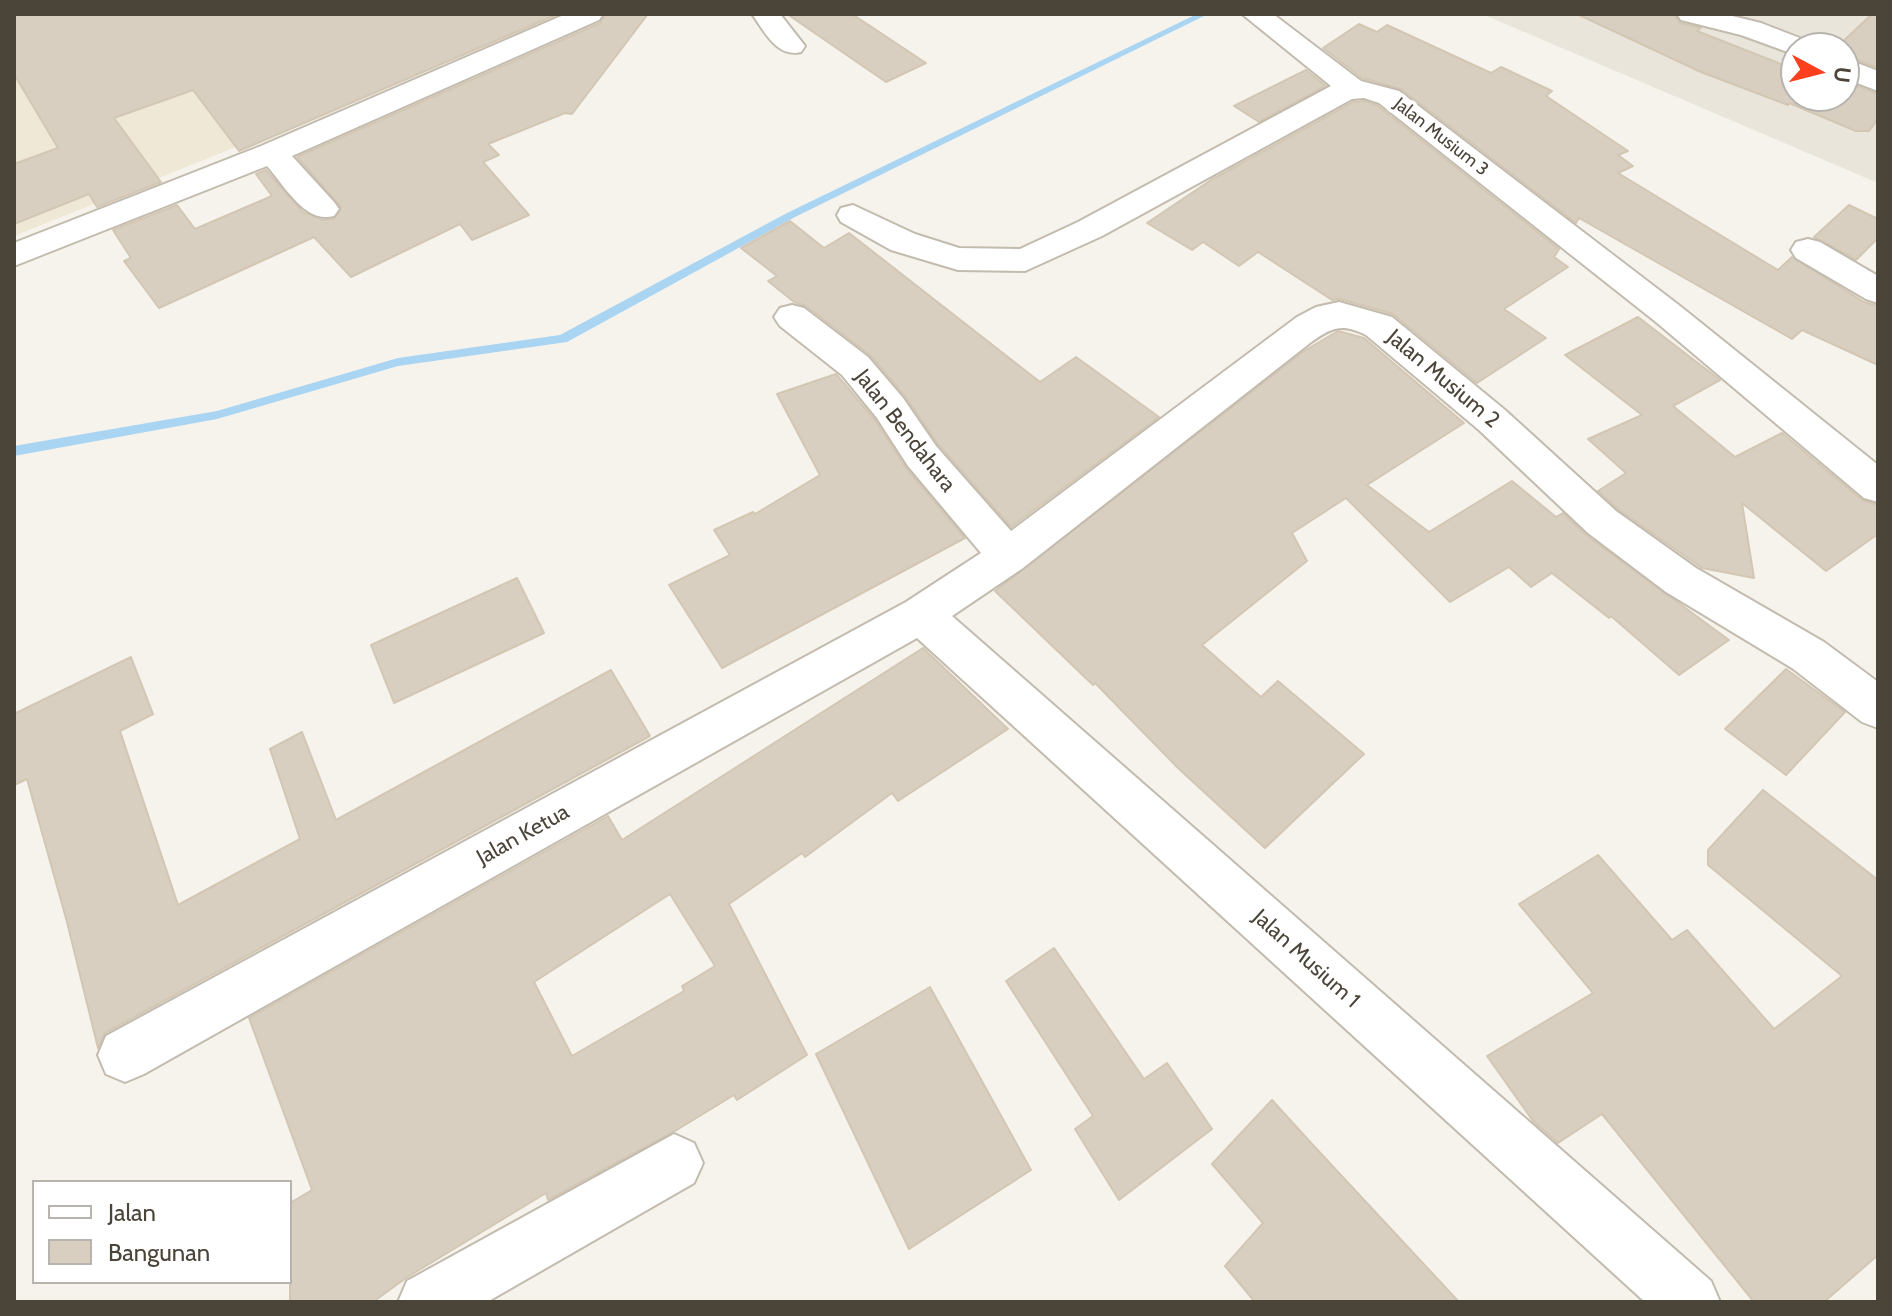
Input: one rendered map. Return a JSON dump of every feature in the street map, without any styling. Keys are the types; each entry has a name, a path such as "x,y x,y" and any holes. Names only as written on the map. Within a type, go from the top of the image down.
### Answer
{"street":[{"path":"14,255 272,153 589,14"},
{"path":"766,14 791,46"},
{"path":"853,215 903,242 958,259 1025,260 1353,89 1256,14"},
{"path":"1691,14 1752,21 1780,37"},
{"name":"Jalan Musium 3","path":"1353,89 1377,90 1389,97 1668,314 1878,487"},
{"path":"272,153 323,209"},
{"path":"1808,250 1878,291"},
{"name":"Jalan Musium 2","path":"921,615 1008,556 1284,344 1330,314 1340,312 1379,326 1413,351 1602,522 1681,580 1808,655 1878,708"},
{"name":"Jalan Bendahara","path":"792,317 855,366 890,408 922,456 1008,556"},
{"name":"Jalan Ketua","path":"125,1055 921,615"},
{"name":"Jalan Musium 1","path":"921,615 1690,1302"},
{"path":"428,1302 674,1163"}],"shaded area":[{"path":"14,14 568,14 14,236"},
{"path":"1482,14 1878,14 1878,183"}],"building":[{"path":"14,14 558,14 239,151 193,90 114,118 161,182 97,207 89,194 14,224 14,164 58,148 14,74"},
{"path":"606,14 648,14 572,114 565,113 488,144 499,155 483,162 529,215 472,240 460,224 351,277 314,237 159,308 124,261 131,258 113,230 177,205 195,229 272,196 256,174 266,170 303,212 323,220 334,219 341,207 297,157 600,23"},
{"path":"787,14 852,14 926,63 886,82"},
{"path":"1577,14 1674,14 1680,23 1701,28 1697,31 1780,64 1780,102 1701,72"},
{"path":"1872,14 1878,14 1878,68 1860,61 1860,32 1853,32"},
{"path":"1359,24 1377,32 1387,25 1491,73 1501,67 1552,91 1546,96 1628,151 1618,155 1633,166 1618,173 1778,270 1792,257 1864,302 1878,306 1878,365 1802,330 1792,339 1579,218 1576,223 1401,89 1362,78 1323,48"},
{"path":"1306,70 1326,86 1259,122 1234,106"},
{"path":"1860,87 1878,94 1878,119 1869,131 1856,131 1811,112 1860,112"},
{"path":"1364,101 1378,106 1559,249 1554,257 1568,267 1504,309 1546,338 1477,383 1393,314 1340,299 1332,300 1258,252 1239,266 1203,242 1192,250 1147,223 1211,180 1353,102"},
{"path":"1849,205 1878,219 1878,238 1856,260 1814,237"},
{"path":"790,221 824,248 849,233 1040,382 1076,357 1159,417 1011,527 938,444 905,396 870,355 768,281 777,276 741,248"},
{"path":"1638,317 1720,380 1673,406 1735,457 1782,433 1862,500 1878,505 1878,534 1826,571 1742,503 1754,578 1702,568 1618,509 1598,491 1626,473 1588,439 1642,415 1565,355"},
{"path":"1338,331 1364,338 1464,423 1367,485 1429,532 1512,481 1556,517 1563,513 1586,535 1729,640 1679,675 1611,616 1609,618 1552,573 1531,587 1509,567 1450,602 1346,498 1292,533 1307,561 1202,645 1261,697 1278,681 1364,754 1265,848 995,591 1304,351"},
{"path":"836,374 875,420 906,468 965,538 722,668 669,585 730,555 714,530 753,512 755,514 820,475 777,394"},
{"path":"517,578 544,633 394,703 371,645"},
{"path":"923,648 1008,729 898,801 892,793 805,857 802,853 729,904 807,1055 737,1100 734,1095 548,1200 546,1193 406,1278 373,1302 290,1302 292,1202 312,1190 249,1018 608,816 622,840","holes":["670,894 715,966 682,986 684,991 572,1056 534,982"]},
{"path":"131,657 153,714 120,731 178,905 300,839 270,749 302,732 336,820 611,670 650,736 105,1033 98,1048 27,779 14,785 14,714"},
{"path":"1786,669 1845,712 1786,775 1725,729"},
{"path":"1763,790 1878,880 1878,1255 1824,1302 1754,1302 1602,1114 1558,1143 1533,1121 1487,1056 1593,993 1519,904 1598,855 1672,940 1687,930 1774,1029 1842,976 1708,865 1708,850"},
{"path":"1054,948 1144,1079 1167,1063 1212,1129 1119,1200 1075,1129 1093,1116 1006,981"},
{"path":"930,987 1031,1170 909,1249 816,1054"},
{"path":"1272,1100 1459,1302 1255,1302 1225,1266 1263,1223 1212,1164"}],"waterway":[{"path":"14,451 217,415 398,362 563,339 791,215 1204,14"}]}
